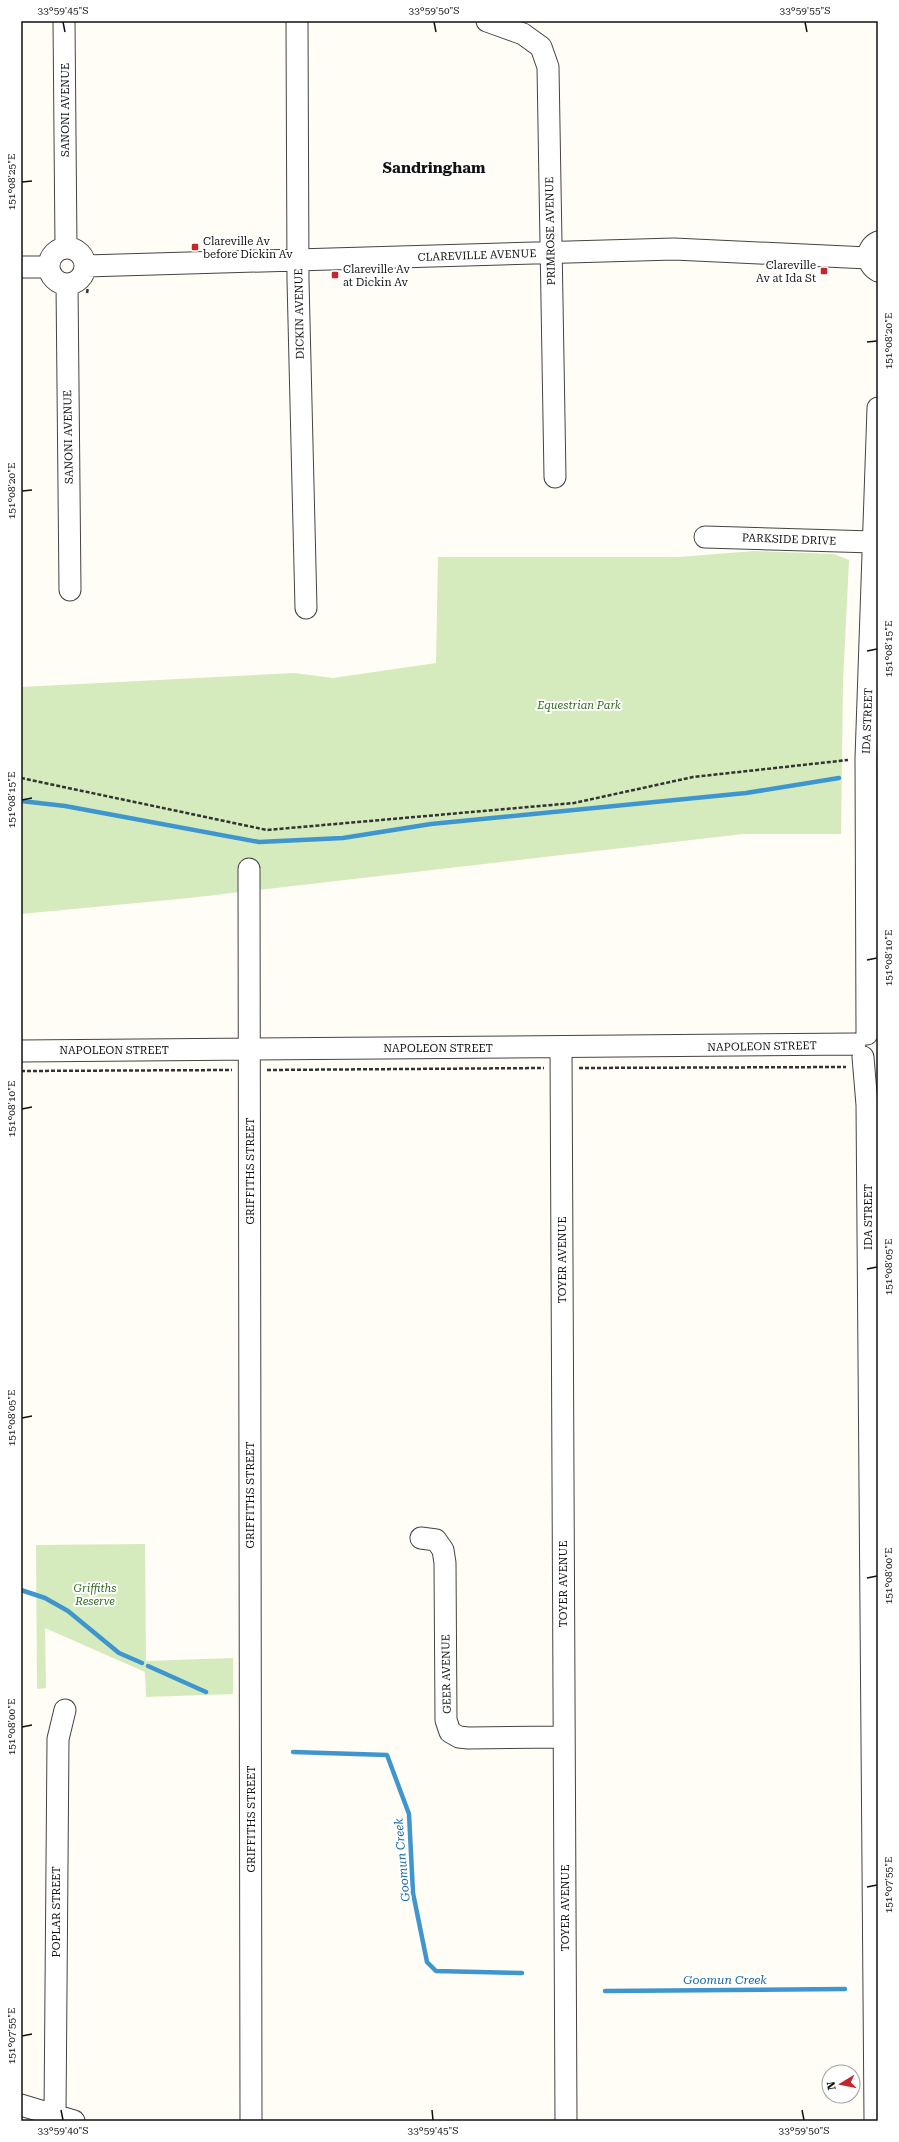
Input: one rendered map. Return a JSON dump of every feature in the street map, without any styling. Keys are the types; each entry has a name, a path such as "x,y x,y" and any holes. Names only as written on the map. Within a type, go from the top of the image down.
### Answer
{"street":[{"name":"SANONI AVENUE","path":"64,21 66,248"},
{"name":"DICKIN AVENUE","path":"297,21 298,260 306,608"},
{"name":"PRIMROSE AVENUE","path":"487,21 523,34 541,47 548,66 554,477"},
{"path":"66,248 77,250 85,260 86,266 82,277 78,281 67,284 56,281 50,272 49,267 52,256 60,249 66,248"},
{"name":"CLAREVILLE AVENUE","path":"86,266 674,249 875,257"},
{"path":"21,267 49,267"},
{"name":"SANONI AVENUE","path":"67,284 70,590"},
{"name":"IDA STREET","path":"875,2121 867,1105 865,1049 866,758 878,408"},
{"name":"PARKSIDE DRIVE","path":"705,536 873,542"},
{"name":"GRIFFITHS STREET","path":"249,869 251,2121"},
{"name":"NAPOLEON STREET","path":"21,1051 250,1060 561,1048 865,1049"},
{"name":"TOYER AVENUE","path":"561,1048 566,2121"},
{"name":"GEER AVENUE","path":"421,1538 436,1540 443,1550 445,1563 446,1720 450,1732 459,1737 468,1738 564,1738"},
{"name":"POPLAR STREET","path":"65,1710 58,1739 65,2118"},
{"path":"21,2105 65,2118"}],"path":[{"path":"21,778 267,830 574,803 693,777 866,758"},
{"name":"NAPOLEON STREET","path":"21,1071 250,1060 561,1068 865,1049"}],"green space":[{"name":"Equestrian Park","path":"754,551 834,554 849,560 843,682 841,834 743,834 189,898 21,914 21,687 294,673 333,678 436,663 438,557 679,557"},
{"name":"Griffiths Reserve","path":"145,1544 146,1661 233,1658 233,1694 146,1697 145,1672 45,1628 46,1688 37,1689 36,1545"}],"waterway":[{"path":"21,801 65,806 259,842 343,838 431,824 746,793 839,778"},
{"name":"Goomun Creek","path":"21,1590 45,1598 68,1611 119,1653 142,1663"},
{"name":"Goomun Creek","path":"148,1666 206,1692"},
{"name":"Goomun Creek","path":"293,1752 387,1755 409,1814 413,1893 427,1962 436,1971 522,1973"},
{"name":"Goomun Creek","path":"605,1991 845,1989"}],"place":[{"name":"Clareville Av before Dickin Av","path":"195,247"},
{"name":"Clareville Av at Ida St","path":"824,271"},
{"name":"Clareville Av at Dickin Av","path":"335,275"}],"district":[{"name":"Sandringham","path":"434,168"}]}
